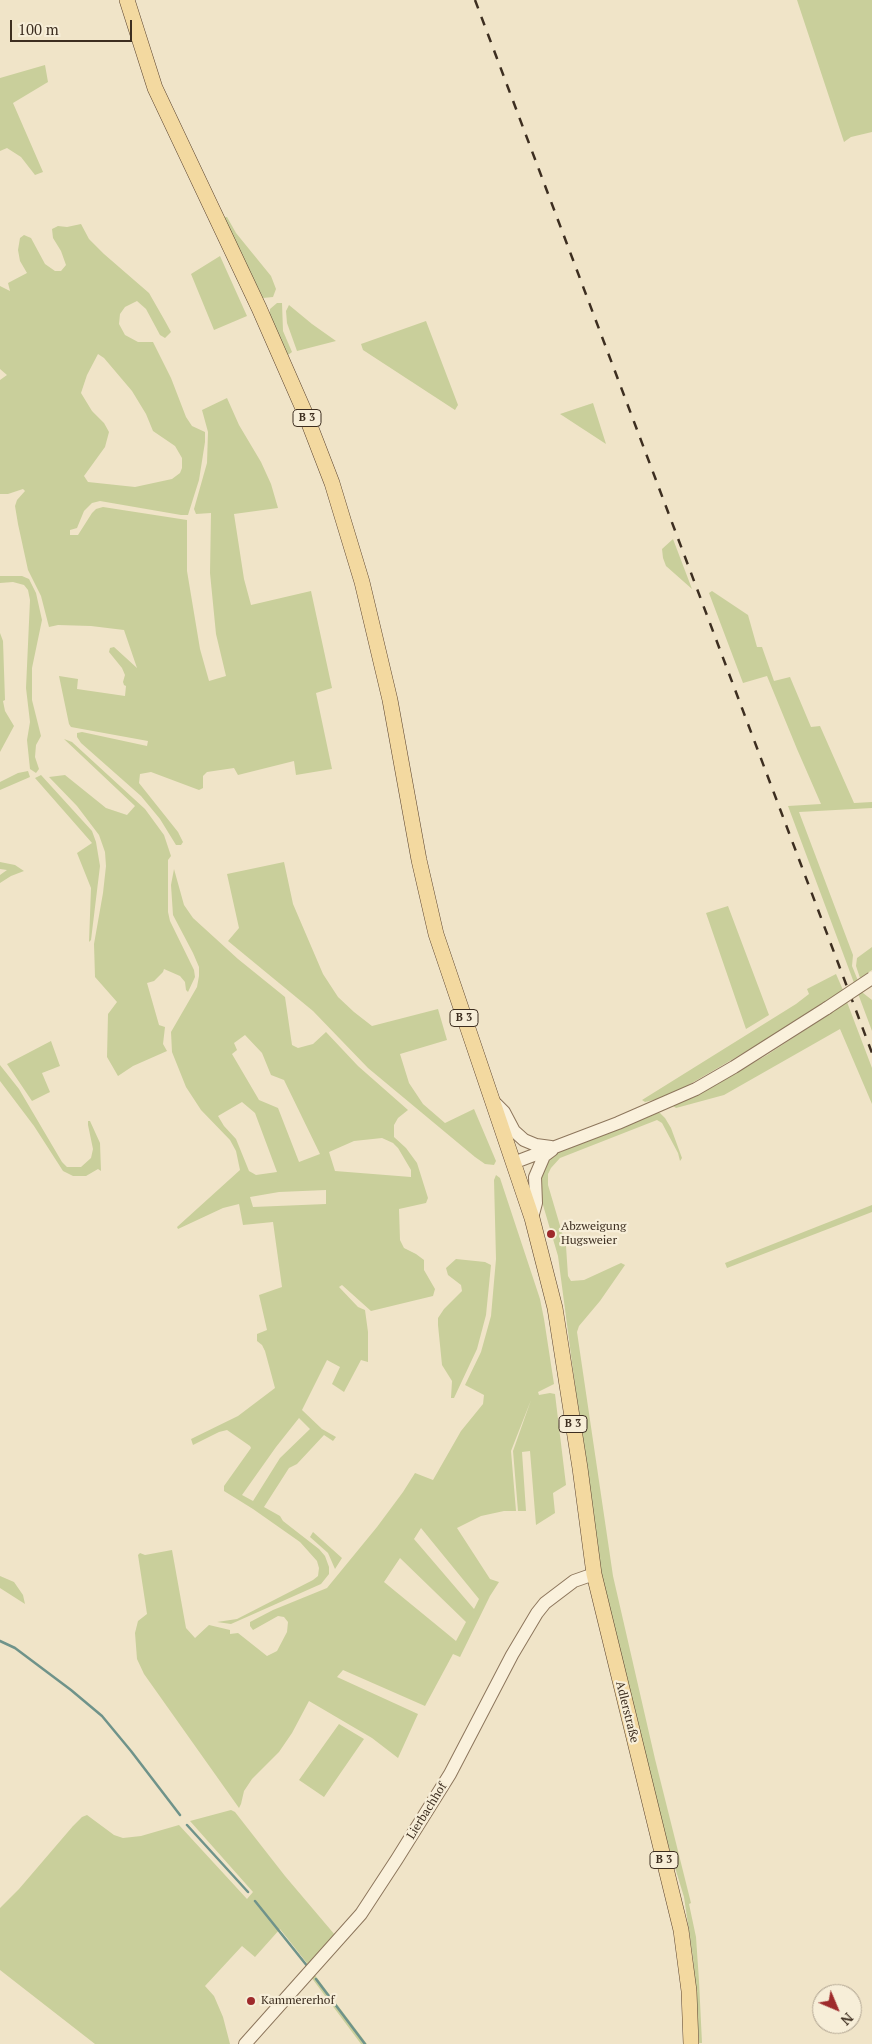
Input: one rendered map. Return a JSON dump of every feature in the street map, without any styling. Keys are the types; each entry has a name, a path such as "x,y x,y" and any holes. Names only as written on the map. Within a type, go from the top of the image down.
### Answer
{"main road":[{"name":"B 3","path":"127,0 156,88 259,308 305,413 332,484 362,582 390,700 419,860 436,934 532,1218"},
{"name":"Adlerstraße","path":"532,1218 555,1308 567,1379 594,1574 681,1930 689,1991 691,2044"}],"street":[{"path":"513,1163 618,1124 696,1089 734,1067 872,978"},
{"path":"493,1101 504,1112 514,1131 524,1140 536,1145 554,1148"},
{"path":"532,1218 536,1203 535,1177 537,1167 544,1156 554,1148"},
{"name":"Lierbachhof","path":"245,2044 361,1914 398,1860 450,1774 512,1655 537,1613 545,1603 574,1581 594,1574"}],"green space":[{"path":"797,0 872,0 872,132 851,137 844,142"},
{"path":"45,65 48,82 13,103 43,172 35,175 21,157 7,148 0,151 0,78"},
{"path":"223,217 227,217 236,233 271,276 276,289 273,297 263,298"},
{"path":"81,224 89,239 149,293 171,332 165,338 160,335 146,309 137,301 125,307 120,314 119,324 125,335 138,342 153,342 171,378 186,417 192,426 205,432 199,480 188,515 100,501 92,503 84,511 77,528 70,530 70,535 78,535 92,513 96,509 103,507 187,520 187,571 200,649 209,681 226,676 216,634 210,573 211,513 196,514 194,509 207,463 208,432 202,410 227,398 239,425 261,462 271,484 278,508 234,514 244,579 251,605 311,591 332,688 316,693 332,769 296,775 294,761 238,775 234,768 207,772 203,776 203,788 199,790 151,772 140,774 139,783 178,832 183,842 181,845 176,845 160,819 141,796 81,743 77,733 82,732 147,746 148,741 71,727 69,724 59,676 78,679 77,689 125,696 126,686 123,682 125,675 122,668 109,652 110,648 114,647 137,668 124,630 91,626 58,625 49,627 41,596 28,570 18,524 15,506 17,500 25,491 23,489 8,494 0,494 0,380 7,375 0,369 0,286 10,291 8,283 27,273 20,261 18,250 20,238 24,235 31,238 45,264 55,271 61,271 66,265 61,251 53,238 52,229 58,226 67,227","holes":["98,354 104,358 132,391 146,414 153,431 175,446 182,458 180,473 172,479 135,487 88,482 84,476 105,447 109,432 104,423 92,411 81,393 87,375"]},
{"path":"220,256 247,316 214,330 191,274"},
{"path":"277,303 282,303 283,331 292,352 288,355 270,315 270,309"},
{"path":"289,305 336,341 297,351 287,323 286,311"},
{"path":"426,321 458,405 455,410 363,350 361,344"},
{"path":"593,403 606,444 560,414"},
{"path":"673,539 692,589 666,566 662,549"},
{"path":"0,576 22,576 29,579 36,593 42,620 32,668 32,700 41,736 36,745 35,757 39,769 36,773 30,769 27,740 30,722 26,688 30,600 28,590 24,585 13,582 0,583"},
{"path":"712,591 748,615 757,647 762,647 774,681 790,677 811,727 820,726 854,803 872,802 872,808 799,812 853,955 852,966 863,993 872,1000 872,1031 788,806 821,804 767,676 743,683 709,593"},
{"path":"0,633 3,641 5,700 3,701 5,711 14,726 0,752"},
{"path":"64,739 72,742 145,809 164,835 171,856 168,860 168,912 170,921 194,970 195,977 188,992 185,982 180,976 164,969 154,981 147,983 159,1025 165,1027 163,1044 167,1051 133,1066 118,1076 107,1057 108,1014 117,1002 95,977 94,944 103,893 106,866 105,852 99,835 77,806 49,777 65,775 106,808 127,815 135,806"},
{"path":"28,771 30,777 0,790 0,782 18,773"},
{"path":"41,775 92,831 96,842 100,866 91,940 89,942 91,888 77,853 92,843 35,778"},
{"path":"0,862 15,865 24,871 0,883 0,875 7,870 0,869"},
{"path":"284,862 293,904 323,974 338,997 372,1026 438,1009 447,1040 400,1054 409,1083 423,1104 445,1123 474,1109 496,1161 494,1165 485,1164 475,1157 368,1068 313,1011 228,941 239,928 227,874"},
{"path":"174,869 184,905 193,918 238,959 285,997 292,1045 298,1048 313,1044 326,1032 358,1066 408,1110 398,1118 394,1125 394,1137 406,1148 417,1163 428,1198 426,1203 399,1209 400,1240 404,1248 424,1260 424,1270 435,1289 433,1296 371,1311 342,1285 339,1287 358,1307 365,1310 368,1332 368,1362 361,1360 344,1392 332,1384 340,1367 327,1360 302,1410 322,1429 336,1437 333,1441 324,1435 297,1464 289,1468 264,1507 280,1516 283,1521 319,1549 325,1556 329,1567 329,1574 321,1584 231,1624 217,1622 237,1619 313,1580 318,1576 319,1568 317,1561 300,1542 224,1491 224,1486 251,1448 250,1446 227,1430 193,1445 191,1439 238,1416 275,1388 265,1351 257,1341 257,1334 267,1330 259,1295 282,1287 273,1222 243,1225 239,1204 223,1208 178,1229 177,1227 240,1170 236,1151 230,1140 201,1110 186,1087 172,1052 171,1032 197,987 199,967 173,915 171,885","holes":["245,1035 262,1053 271,1075 284,1080 320,1154 299,1162 278,1108 259,1100 232,1054 237,1050 234,1043","242,1102 255,1113 277,1172 256,1175 249,1171 236,1139 218,1116","382,1138 393,1143 411,1170 411,1177 335,1171 329,1152 354,1141","326,1190 326,1204 253,1207 250,1197 279,1192","299,1418 310,1429 280,1458 253,1501 242,1495 276,1447"]},
{"path":"728,906 769,1015 746,1029 706,913"},
{"path":"872,947 872,970 860,978 856,966 857,958"},
{"path":"836,974 843,990 776,1034 685,1087 662,1098 645,1102 642,1100 796,1004 809,994 807,989"},
{"path":"847,1002 872,1068 872,1104 840,1029 724,1095 676,1108 673,1106 767,1055"},
{"path":"51,1041 60,1066 42,1073 50,1092 32,1101 7,1064"},
{"path":"0,1065 19,1089 62,1162 67,1167 81,1167 91,1158 93,1149 88,1125 88,1121 90,1121 100,1143 101,1171 98,1169 86,1176 73,1176 63,1171 34,1126 0,1081"},
{"path":"653,1112 660,1113 671,1128 682,1158 680,1161 678,1153 662,1123 657,1120 560,1158 548,1174 548,1185 566,1246 568,1276 571,1281 584,1280 621,1263 625,1265 600,1301 579,1326 577,1332 613,1576 655,1759 691,1903 689,1904 696,1937 702,2043 699,2043 693,1958 684,1897 666,1838 608,1608 597,1553 558,1256 538,1188 542,1171 548,1159 557,1152"},
{"path":"496,1175 500,1178 540,1299 544,1319 554,1384 538,1392 539,1395 555,1394 566,1485 553,1493 555,1513 536,1525 530,1451 522,1452 526,1511 518,1511 513,1451 531,1400 511,1451 516,1511 504,1511 481,1516 457,1528 490,1579 499,1582 490,1596 460,1657 453,1654 425,1706 343,1670 337,1677 418,1714 398,1758 372,1738 309,1701 292,1733 279,1752 252,1779 244,1791 239,1808 144,1674 137,1659 135,1633 138,1621 147,1614 138,1555 140,1553 145,1555 172,1550 186,1628 195,1638 209,1625 230,1630 230,1634 238,1633 267,1656 277,1651 287,1632 288,1622 284,1617 278,1616 253,1630 250,1622 273,1610 327,1588 377,1527 415,1473 433,1480 461,1431 483,1404 484,1395 465,1385 481,1352 491,1316 496,1259 494,1180","holes":["421,1528 479,1599 474,1609 414,1539","400,1558 466,1622 456,1641 384,1582"]},
{"path":"872,1205 872,1212 727,1268 725,1263"},
{"path":"456,1259 485,1262 491,1265 486,1315 477,1349 454,1398 451,1398 452,1381 442,1365 438,1318 462,1291 461,1285 448,1275 446,1268"},
{"path":"313,1532 342,1558 335,1569 328,1553 310,1537"},
{"path":"0,1576 14,1582 23,1595 25,1604 0,1588"},
{"path":"339,1724 364,1739 324,1797 299,1780"},
{"path":"231,1810 235,1812 285,1876 335,1935 310,1967 280,1929 255,1957 242,1946 205,1986 214,1996 223,2017 230,2044 95,2044 0,1970 0,1908 19,1889 73,1826 82,1817 87,1815 114,1835 123,1838 141,1836 179,1825 247,1899 253,1892 190,1821"},
{"path":"314,1974 367,2044 361,2044 311,1977"}],"waterway":[{"path":"0,1641 15,1648 102,1716 180,1815"},
{"path":"187,1825 248,1892"},
{"path":"255,1901 308,1967"},
{"path":"316,1979 365,2044"}],"railway":[{"path":"475,0 872,1053"}],"place":[{"name":"Abzweigung Hugsweier","path":"551,1234"},
{"name":"Kammererhof","path":"251,2001"}]}
